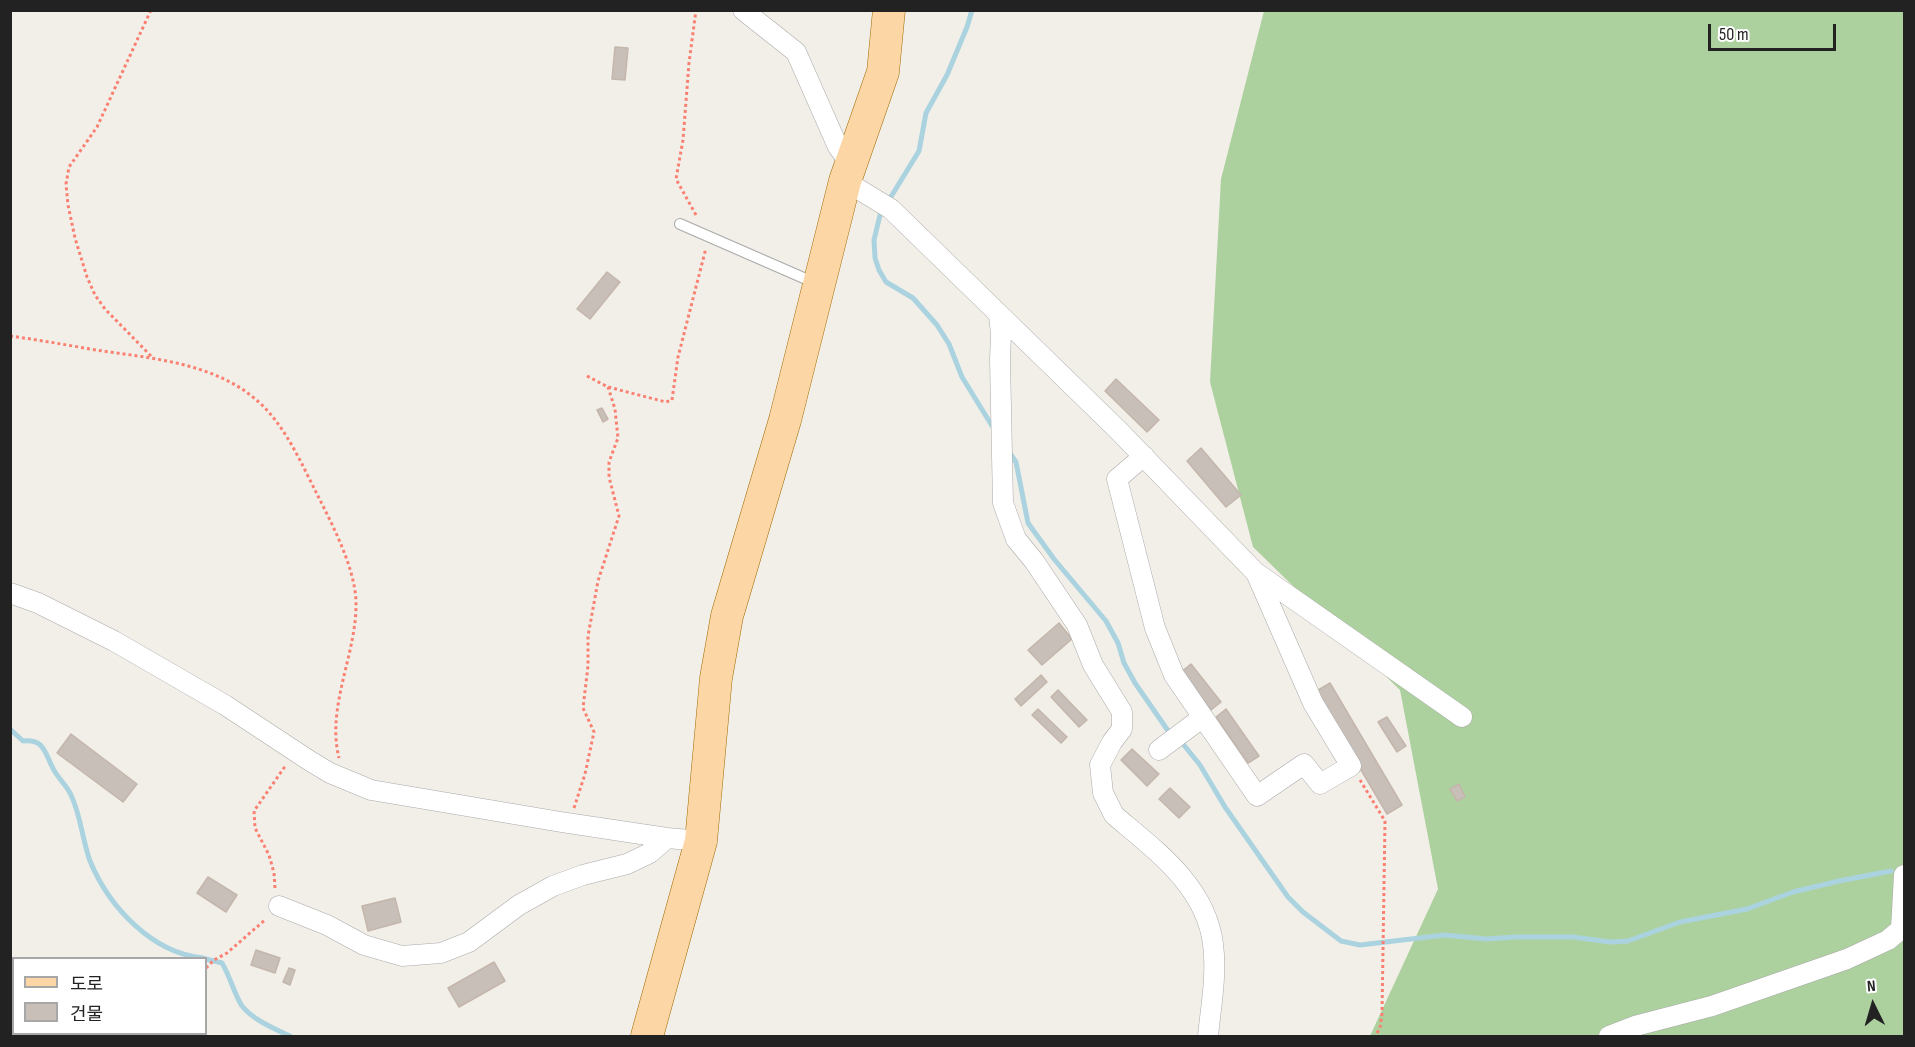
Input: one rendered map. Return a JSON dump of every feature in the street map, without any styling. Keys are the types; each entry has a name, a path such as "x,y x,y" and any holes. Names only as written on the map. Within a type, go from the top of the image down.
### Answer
{"main road":[{"path":"647,1036 701,841 716,678 727,616 785,420 848,172 883,72 889,10"}],"street":[{"path":"743,10 796,52 848,172 891,209 1144,456 1255,572 1462,717"},
{"path":"999,315 1003,503 1016,539 1034,561 1077,625 1093,665 1122,712 1122,729 1100,765 1103,793 1107,805 1114,815 1177,870 1192,888 1204,913 1213,943 1214,960 1208,1036"},
{"path":"1144,456 1117,478 1155,628 1174,675 1257,796 1304,764 1320,784 1351,766 1313,703 1255,572"},
{"path":"10,593 38,603 114,641 225,705 297,752 350,782 371,790 561,822 701,841"},
{"path":"1169,742 1203,717"},
{"path":"279,906 327,925 364,945 392,954 402,956 441,953 469,942 519,905 553,886 583,875 627,864 650,853 667,838"},
{"path":"1609,1036 1635,1026 1724,1002 1847,959 1888,940 1901,929 1905,875"}],"lane":[{"path":"680,224 806,279 819,280"}],"path":[{"path":"152,10 97,127 69,167 66,184 75,238 87,277 105,309 152,357"},
{"path":"587,376 608,387 666,402 672,400 678,357 709,236 676,179 696,10"},
{"path":"10,336 152,357 198,369 254,397 268,411 282,431 330,522 355,587 354,631 340,689 337,722 337,751 342,770 350,782"},
{"path":"561,822 573,810 592,745 594,732 583,708 588,666 588,636 598,581 619,516 609,477 609,462 618,438 615,409 608,387"},
{"path":"207,967 227,953 279,906 274,888 274,873 255,828 254,810 297,752"},
{"path":"1351,766 1385,821 1382,1014 1380,1028 1375,1036"}],"green space":[{"path":"1264,11 1904,11 1904,1036 1370,1036 1438,889 1400,690 1253,547 1210,382 1221,179"}],"building":[{"path":"615,47 628,48 625,80 612,79"},
{"path":"607,272 620,282 590,319 577,309"},
{"path":"1116,379 1159,420 1147,432 1105,391"},
{"path":"602,408 608,419 603,422 597,410"},
{"path":"1201,448 1241,495 1226,507 1187,461"},
{"path":"1059,623 1072,639 1042,665 1028,650"},
{"path":"1191,664 1221,702 1211,710 1181,672"},
{"path":"1041,675 1047,682 1021,706 1015,699"},
{"path":"1330,683 1402,805 1387,814 1315,692"},
{"path":"1058,690 1087,720 1079,727 1051,697"},
{"path":"1038,709 1067,737 1061,743 1032,715"},
{"path":"1226,709 1259,756 1248,763 1216,717"},
{"path":"1387,717 1406,746 1397,752 1378,722"},
{"path":"71,734 137,784 123,802 57,753"},
{"path":"1132,749 1159,774 1147,786 1121,760"},
{"path":"1459,784 1465,797 1457,801 1450,789"},
{"path":"1170,788 1190,807 1179,818 1159,799"},
{"path":"208,877 237,895 226,912 197,893"},
{"path":"395,898 401,922 368,931 362,906"},
{"path":"256,950 280,958 275,973 251,965"},
{"path":"494,962 505,981 459,1007 448,988"},
{"path":"289,968 295,970 290,985 283,982"}],"waterway":[{"path":"889,200 919,151 926,113 947,75 972,10"},
{"path":"881,211 874,240 875,258 879,270 886,282 913,298 937,325 949,344 962,377 994,429"},
{"path":"1009,452 1016,462 1028,523 1054,559 1106,621 1135,683 1171,735 1183,744 1200,765 1225,807 1288,897 1303,912 1341,941 1360,945 1445,935 1486,939 1573,937 1610,942 1628,941 1680,922 1747,909 1793,892 1891,871"},
{"path":"10,729 23,741 36,742 44,749 74,803 90,861 98,878 121,911 134,925 166,947 198,957"},
{"path":"207,959 222,963 239,1002 252,1016 290,1036"}]}
